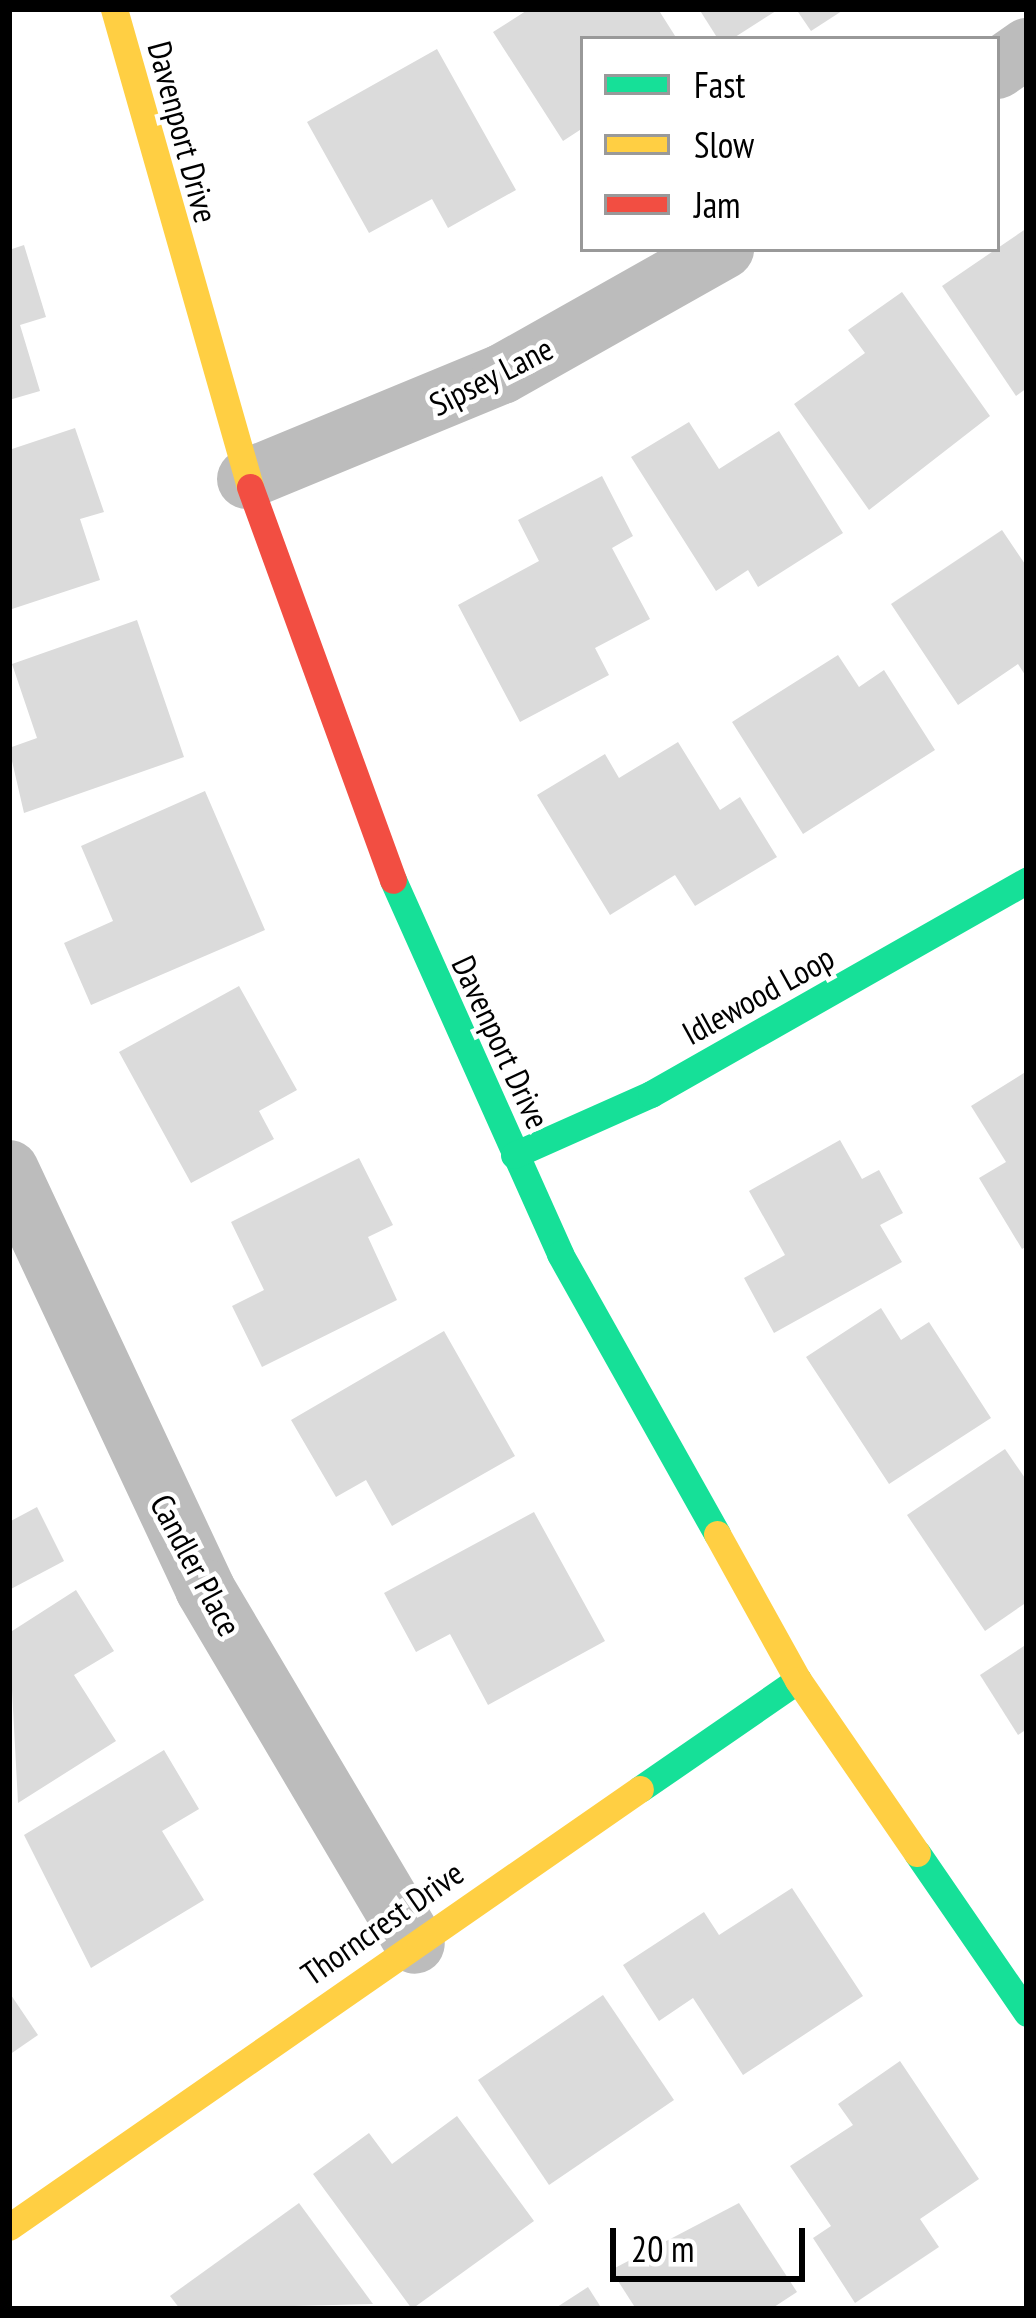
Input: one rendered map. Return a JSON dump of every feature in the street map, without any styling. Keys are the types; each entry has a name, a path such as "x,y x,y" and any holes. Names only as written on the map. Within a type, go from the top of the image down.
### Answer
{"street":[{"name":"Davenport Drive","path":"114,9 247,479 423,962 514,1155 798,1681 1027,2013"},
{"path":"1000,67 1027,48"},
{"name":"Sipsey Lane","path":"247,479 502,374 719,252"},
{"name":"Idlewood Loop","path":"514,1155 652,1094 1027,880"},
{"name":"Candler Place","path":"9,1170 205,1589 415,1943"},
{"name":"Thorncrest Drive","path":"9,2227 798,1681"}],"building":[{"path":"529,9 658,9 675,36 580,36 580,130 563,141 493,32"},
{"path":"699,9 779,9 737,36 716,36"},
{"path":"796,9 845,9 811,31"},
{"path":"437,49 516,190 448,228 432,199 369,233 307,122"},
{"path":"1027,228 1027,388 1016,396 942,286 992,252 1000,252 1000,246"},
{"path":"24,245 46,317 20,325 40,391 9,400 9,250"},
{"path":"902,292 990,416 869,510 794,404 865,353 848,330"},
{"path":"689,422 719,469 779,431 843,533 758,587 748,570 716,591 631,457"},
{"path":"75,428 104,512 80,519 100,580 9,610 9,450"},
{"path":"602,476 633,536 612,548 650,619 595,648 609,675 520,722 458,605 539,561 518,520"},
{"path":"1002,530 1027,567 1027,678 1018,664 958,705 891,604"},
{"path":"137,620 184,757 24,813 9,748 37,738 12,664"},
{"path":"838,655 859,687 884,670 935,750 803,834 732,722"},
{"path":"678,742 720,810 740,797 777,857 695,906 675,875 610,915 537,795 605,754 619,778"},
{"path":"205,791 265,930 91,1005 64,943 113,921 81,846"},
{"path":"239,986 297,1090 259,1111 274,1139 191,1183 119,1052"},
{"path":"1027,1071 1027,1246 1022,1249 979,1178 1006,1162 971,1106"},
{"path":"840,1140 862,1179 879,1170 903,1213 880,1225 902,1262 774,1333 744,1278 785,1255 749,1191"},
{"path":"359,1158 393,1225 368,1237 397,1300 262,1367 232,1306 264,1290 231,1222"},
{"path":"881,1308 901,1340 929,1322 991,1418 889,1484 806,1357"},
{"path":"444,1331 515,1456 392,1526 366,1480 336,1497 291,1420"},
{"path":"1005,1449 1027,1481 1027,1602 985,1631 907,1515"},
{"path":"37,1507 64,1561 9,1590 9,1522"},
{"path":"534,1512 605,1641 488,1705 450,1634 416,1652 384,1593"},
{"path":"76,1590 114,1651 74,1675 116,1741 18,1803 9,1633"},
{"path":"1027,1644 1027,1729 1018,1735 980,1675"},
{"path":"164,1750 199,1809 162,1831 204,1900 91,1968 24,1835"},
{"path":"792,1888 863,1996 743,2075 693,1998 659,2021 623,1965 704,1912 719,1935"},
{"path":"9,1992 38,2035 9,2055"},
{"path":"603,1995 674,2100 549,2185 478,2080"},
{"path":"900,2061 979,2179 920,2219 939,2247 855,2303 813,2238 831,2226 790,2166 853,2125 838,2104"},
{"path":"457,2116 534,2221 412,2309 313,2174 369,2133 392,2164"},
{"path":"299,2203 373,2304 180,2309 170,2296"},
{"path":"739,2203 797,2292 771,2309 636,2309 611,2270"},
{"path":"588,2287 602,2309 554,2309"}],"traffic: fast":[{"path":"393,880 560,1254 717,1534"},
{"path":"514,1155 651,1094 1027,880"},
{"path":"640,1789 798,1680"},
{"path":"917,1853 1027,2013"}],"traffic: slow":[{"path":"114,9 250,487"},
{"path":"717,1534 798,1680 917,1853"},
{"path":"9,2227 640,1789"}],"traffic: jam":[{"path":"250,487 393,880"}]}
